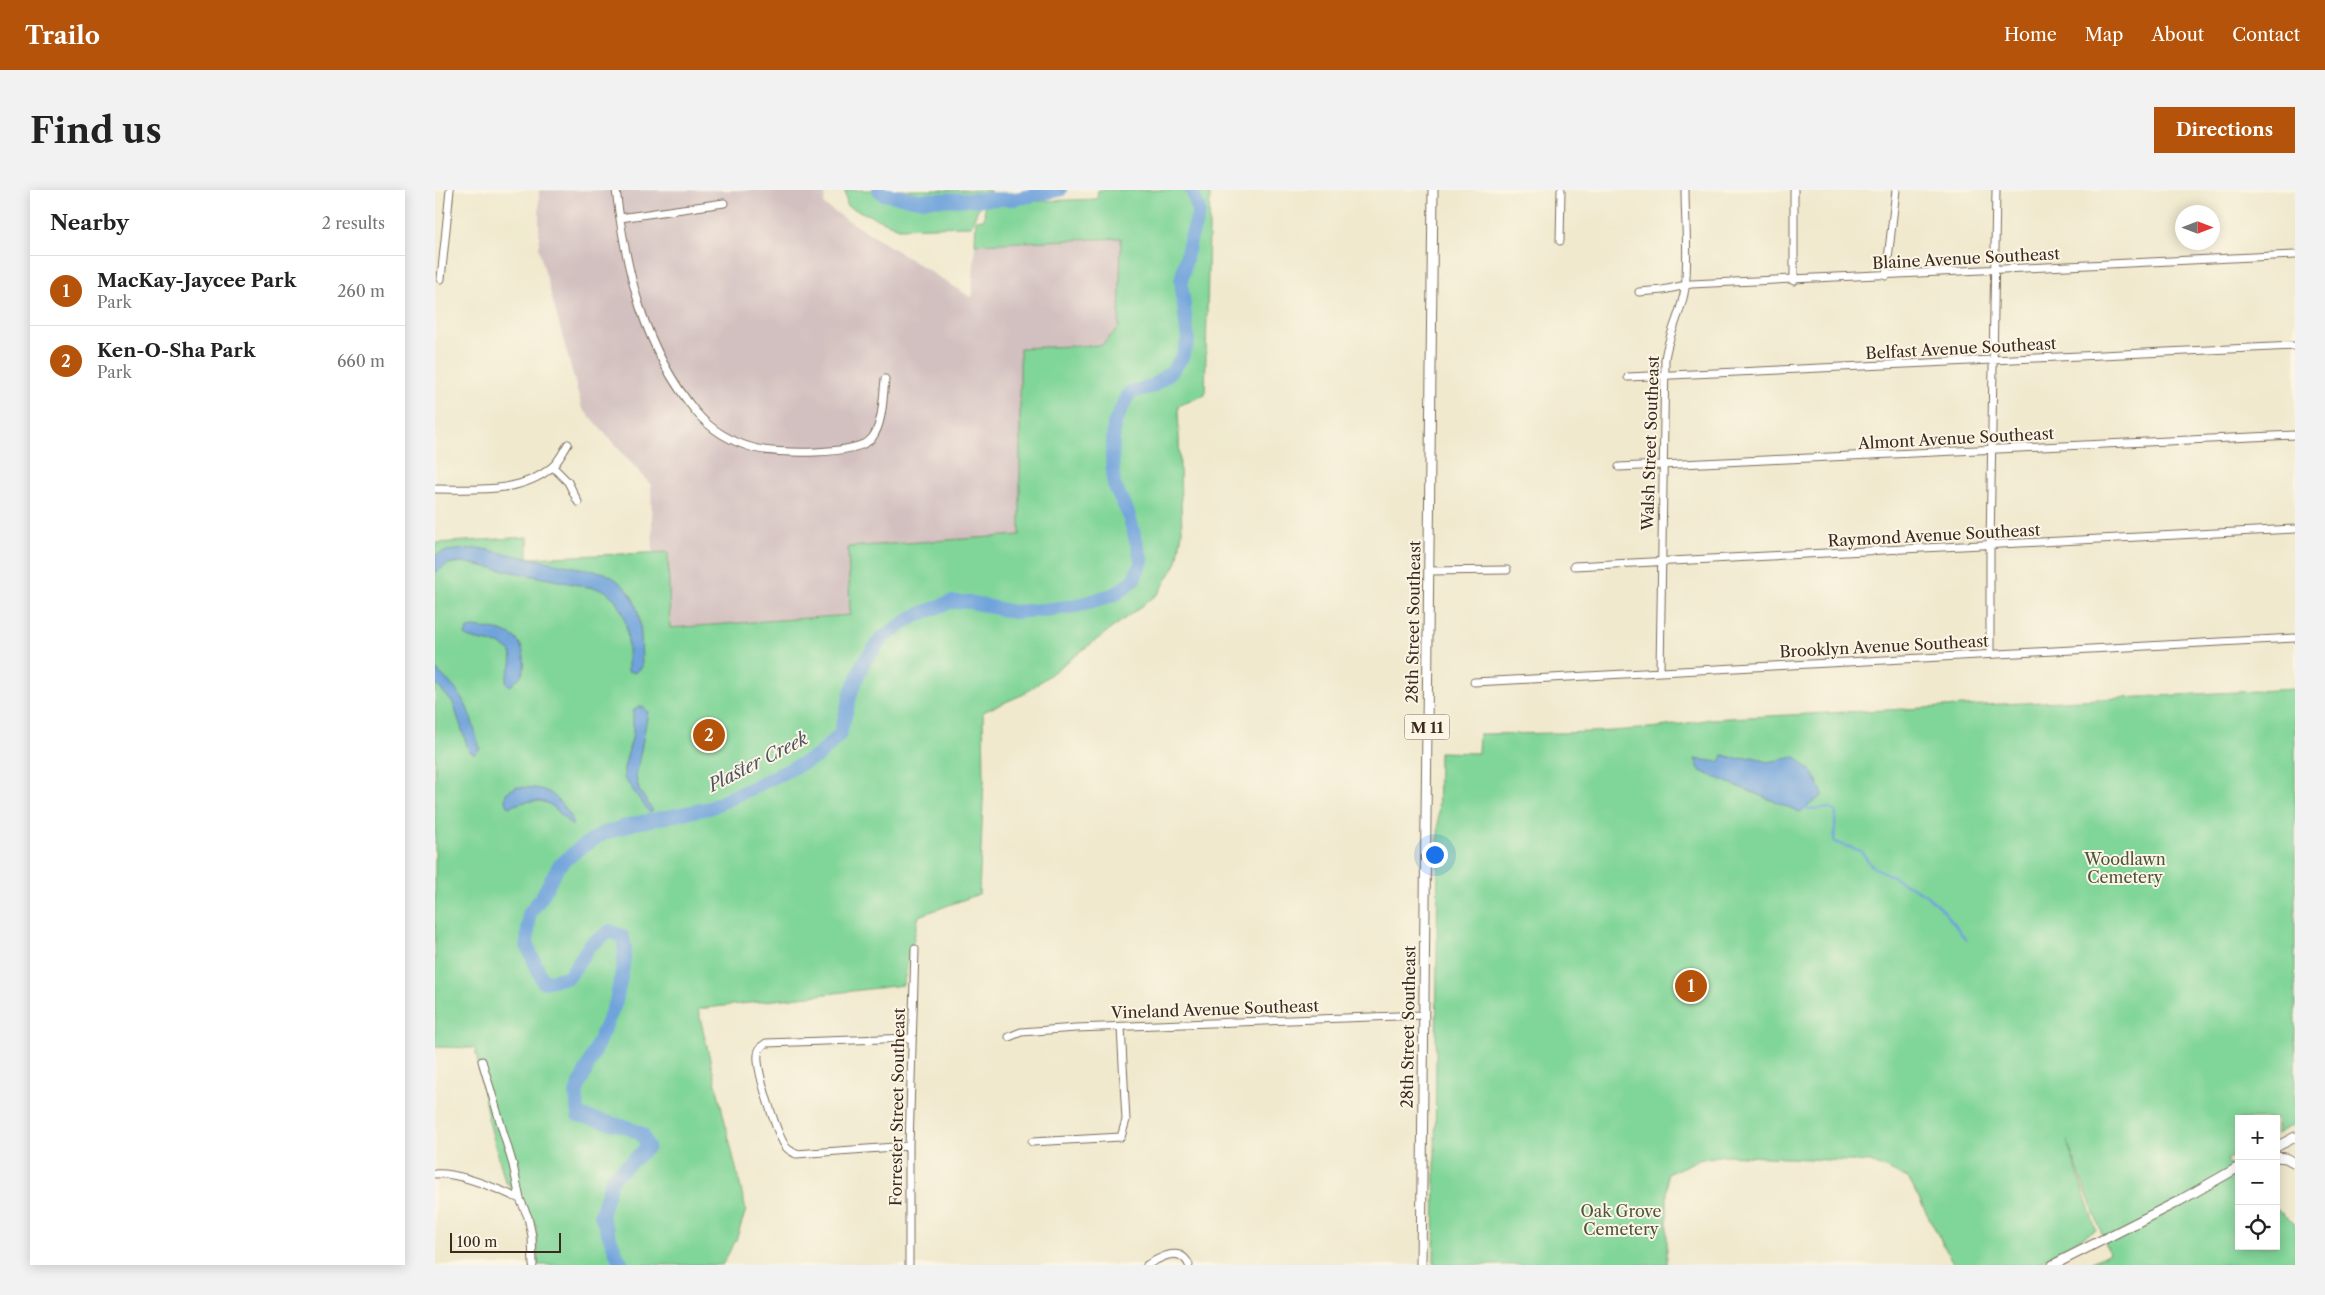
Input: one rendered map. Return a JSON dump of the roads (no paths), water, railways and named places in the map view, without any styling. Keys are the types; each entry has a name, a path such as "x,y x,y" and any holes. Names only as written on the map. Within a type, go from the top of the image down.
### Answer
{"main road":[{"name":"28th Street Southeast","path":"1421,1265 1433,190"},
{"path":"2280,1145 2295,1137"},
{"path":"2280,1157 2295,1163"},
{"path":"2053,1265 2235,1170"}],"street":[{"path":"441,279 450,190"},
{"path":"616,190 627,266 646,328 671,377 697,414 720,434 755,448 800,452 833,451 860,447 872,438 878,424 885,379"},
{"path":"1561,190 1561,241"},
{"name":"Walsh Street Southeast","path":"1660,671 1664,376 1667,346 1676,324 1685,286 1685,190"},
{"path":"1794,190 1794,281"},
{"path":"1886,276 1896,190"},
{"path":"1990,654 1989,546 1996,190"},
{"path":"620,218 724,203"},
{"name":"Blaine Avenue Southeast","path":"1639,292 1691,284 1794,281 2295,255"},
{"name":"Belfast Avenue Southeast","path":"1628,378 2295,346"},
{"name":"Almont Avenue Southeast","path":"1619,467 2295,435"},
{"path":"435,490 496,488 530,481 553,467 568,444"},
{"path":"553,467 568,482 578,502"},
{"name":"Raymond Avenue Southeast","path":"1574,566 2295,529"},
{"path":"1429,571 1507,570"},
{"name":"Brooklyn Avenue Southeast","path":"1474,682 2295,638"},
{"name":"Forrester Street Southeast","path":"909,1265 909,1146 915,949"},
{"name":"Vineland Avenue Southeast","path":"1009,1038 1021,1032 1076,1028 1121,1028 1424,1015"},
{"path":"1032,1142 1121,1137 1126,1120 1121,1028"},
{"path":"909,1146 796,1154 786,1147 779,1131 762,1083 758,1066 758,1053 766,1043 912,1038"},
{"path":"482,1061 513,1165 520,1199 528,1217 532,1236 533,1265"},
{"path":"435,1174 490,1185 520,1199"},
{"path":"1147,1265 1172,1254 1182,1256 1189,1265"}],"water":[{"path":"478,548 605,573 618,581 628,591 638,613 642,667 635,673 628,671 625,619 617,602 604,590 462,562 448,564 435,573 435,555 447,551"},
{"path":"474,627 501,631 511,635 521,645 524,655 524,670 511,686 506,683 511,666 511,652 502,645 469,638 465,635 467,630"},
{"path":"435,669 454,687 465,704 480,749 475,754 469,751 453,703 435,683"},
{"path":"638,707 644,707 648,712 636,777 639,790 653,811 649,812 624,778 624,767 633,735 633,711"},
{"path":"1723,755 1737,759 1753,757 1767,762 1796,757 1814,774 1823,795 1800,812 1700,771 1695,759 1720,762"},
{"path":"516,787 537,788 550,793 560,802 572,818 572,826 555,808 547,803 531,801 509,807 505,801 506,793"}],"waterway":[{"name":"Plaster Creek","path":"879,190 883,194 919,200 1015,199 1060,190"},
{"name":"Plaster Creek","path":"623,1265 618,1258 601,1215 612,1179 648,1147 642,1134 626,1127 578,1115 576,1093 616,1002 625,947 622,936 610,931 589,946 569,977 543,982 527,945 529,914 541,898 558,867 577,850 602,834 632,824 710,808 818,756 840,734 852,690 863,663 882,638 913,617 950,602 970,602 1013,612 1076,606 1116,594 1134,579 1142,561 1128,513 1114,485 1112,458 1114,424 1129,393 1153,386 1173,370 1182,357 1188,341 1181,281 1199,212 1192,190"},
{"path":"1804,809 1829,808 1836,812 1834,842 1861,851 1872,866 1925,894 1945,912 1966,940"}],"place":[{"name":"Ken-O-Sha Park","path":"709,735"},
{"name":"MacKay-Jaycee Park","path":"1691,986"}],"park label":[{"name":"Woodlawn Cemetery","path":"2125,868"},
{"name":"Oak Grove Cemetery","path":"1621,1220"}]}
